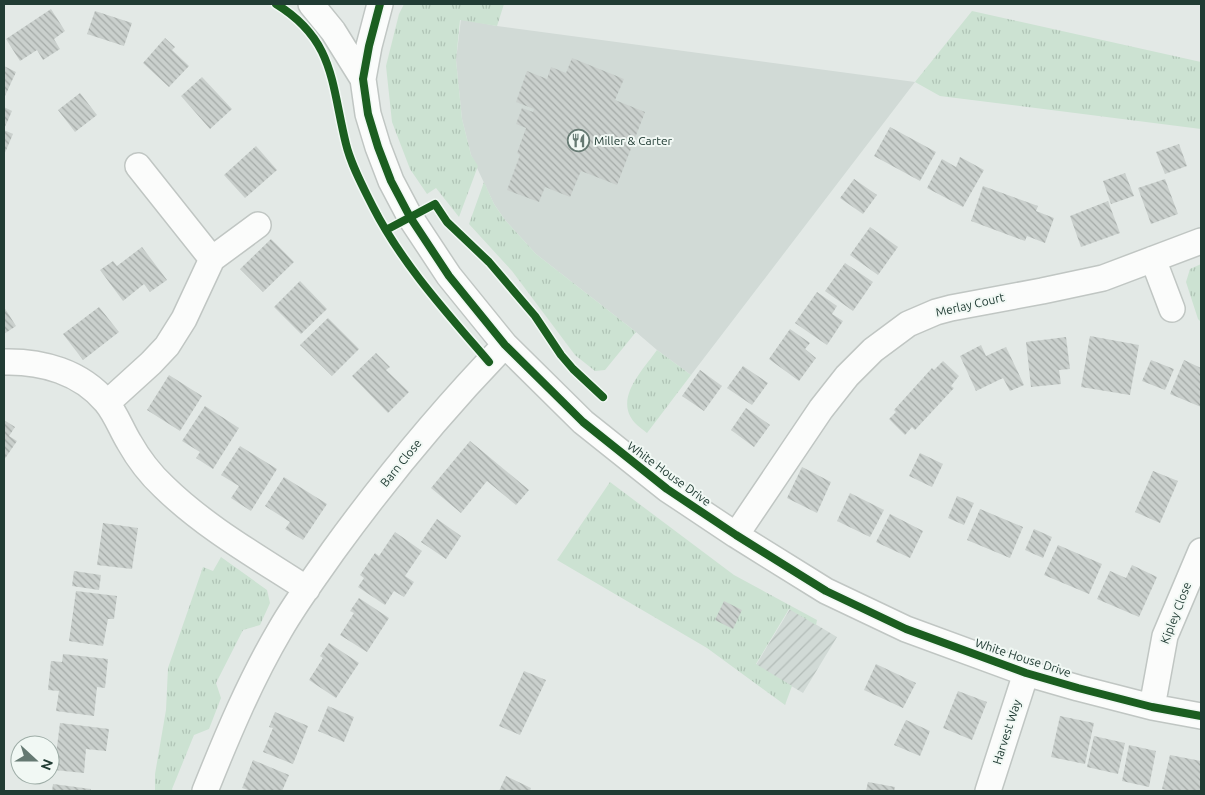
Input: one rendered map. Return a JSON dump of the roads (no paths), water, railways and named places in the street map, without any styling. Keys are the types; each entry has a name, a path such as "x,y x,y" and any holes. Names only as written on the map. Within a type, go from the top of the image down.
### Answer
{"street":[{"name":"White House Drive","path":"311,4 333,31 363,79"},
{"name":"White House Drive","path":"380,4 370,39 363,79 368,114 391,181 410,217 449,276 505,345 584,422 668,489 736,535 826,591 906,629 1026,673 1152,707 1201,716"},
{"path":"138,166 212,259"},
{"path":"107,403 152,363 167,346 184,319 212,259 258,224"},
{"name":"Merlay Court","path":"736,535 821,409 847,376 873,350 908,324 951,308 1103,278 1201,241"},
{"path":"1153,259 1172,309"},
{"name":"Barn Close","path":"205,791 258,668 280,628 402,459 505,345"},
{"path":"4,362 43,364 78,378 107,403 128,442 162,486 210,526 307,589"},
{"name":"Kipley Close","path":"1152,707 1165,636 1201,551"},
{"name":"Harvest Way","path":"988,791 1026,673"}],"place":[{"name":"Miller & Carter","path":"578,141"}]}
